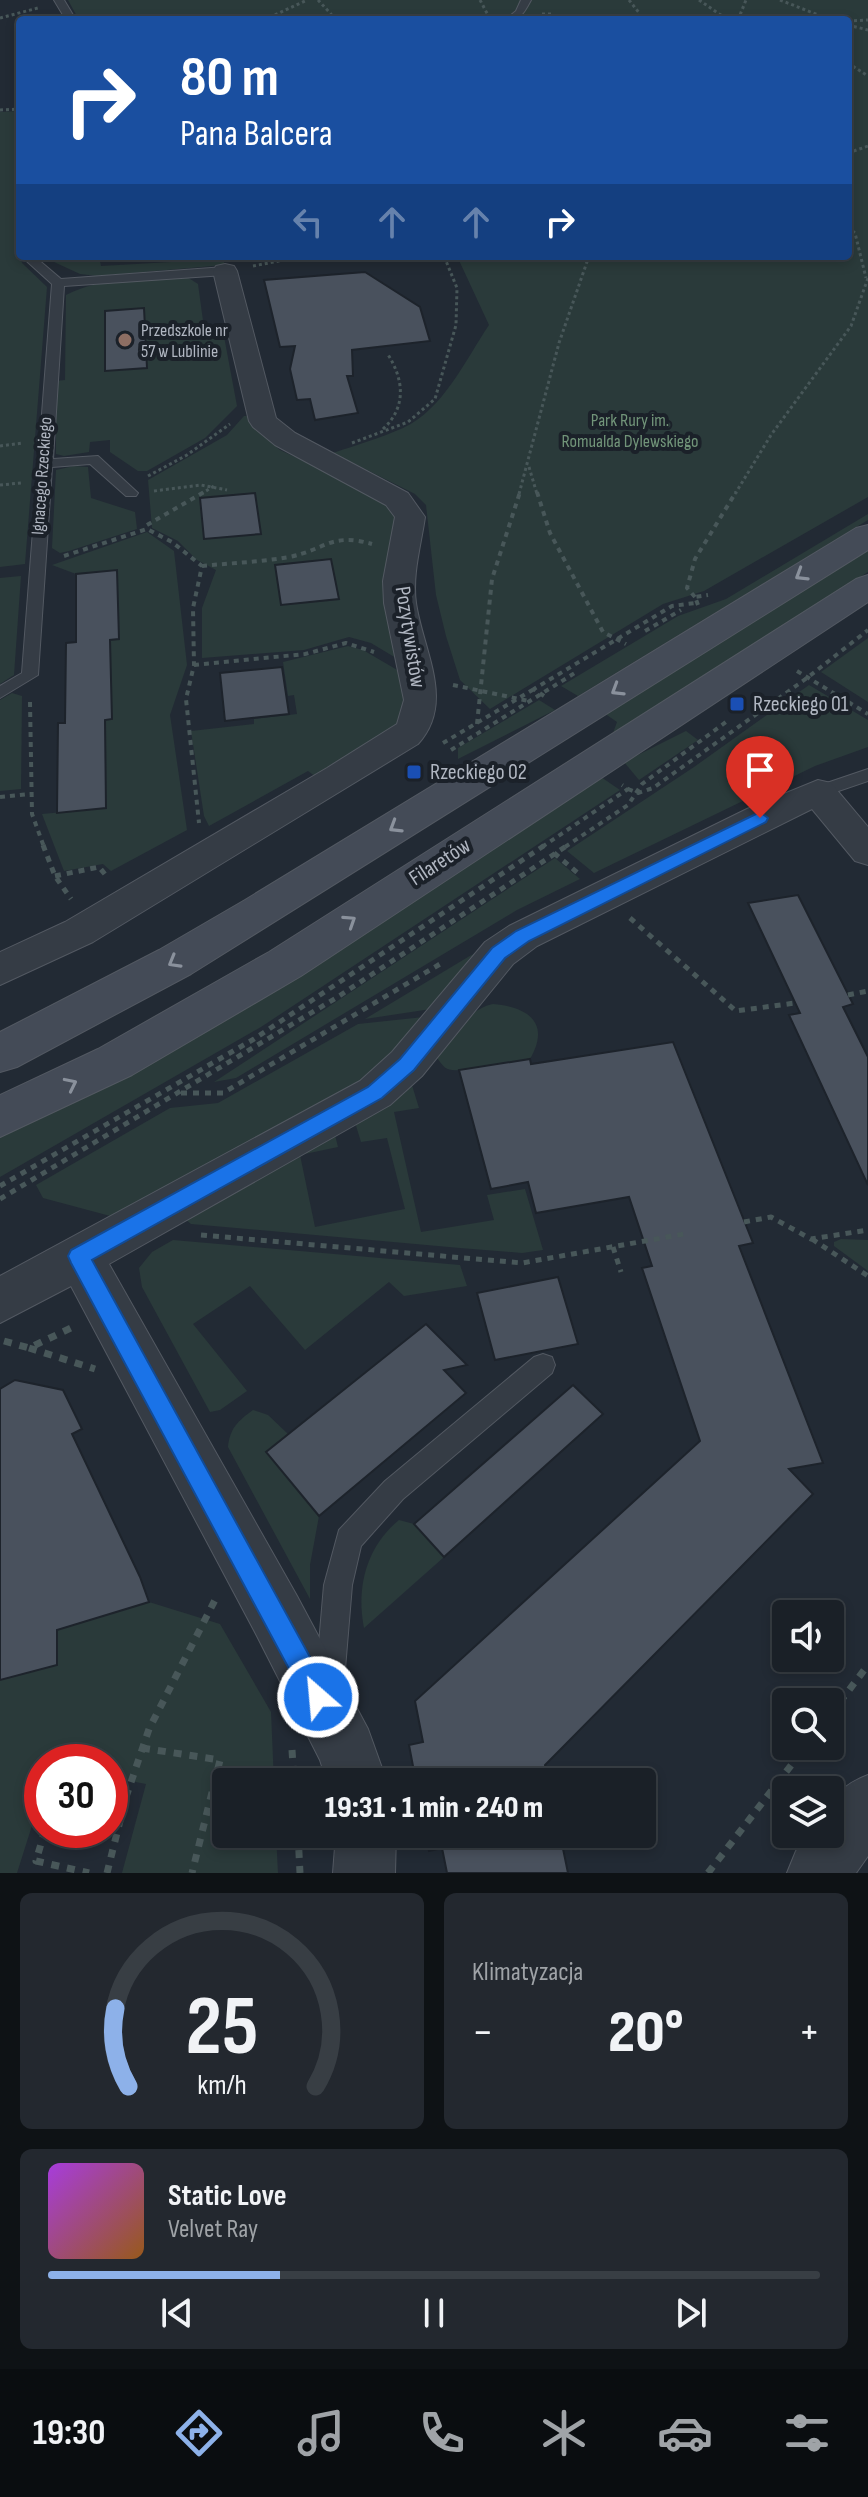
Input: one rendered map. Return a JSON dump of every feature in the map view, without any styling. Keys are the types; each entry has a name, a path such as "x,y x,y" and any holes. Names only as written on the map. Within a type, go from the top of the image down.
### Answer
{"main road":[{"path":"0,1054 175,962 485,749 868,535"},
{"name":"Filaretów","path":"0,1117 115,1062 285,964 868,586"},
{"path":"485,749 524,777 531,788 528,805"}],"street":[{"name":"Pozytywistów","path":"0,970 79,932 406,736 418,719 421,700 400,603 399,581 410,517 397,499 285,439 263,421 225,271"},
{"path":"0,1301 375,1093 407,1064 499,953 523,936 818,792 868,852"},
{"path":"79,1256 347,1750 353,1768"},
{"path":"818,1873 868,1805"},
{"path":"364,1873 365,1848"}],"lane":[{"path":"32,260 58,283 225,271"},
{"name":"Ignacego Rzeckiego","path":"30,675 58,283"},
{"path":"43,464 93,459 138,493"},
{"path":"0,693 30,675"},
{"path":"818,792 868,775"},
{"path":"318,1697 331,1669 338,1585 349,1539 394,1490 543,1365"}],"path":[{"path":"273,16 307,0"},
{"path":"318,0 331,16"},
{"path":"699,0 722,16"},
{"path":"780,0 818,16"},
{"path":"785,0 827,16"},
{"path":"0,18 60,1"},
{"path":"804,12 808,16"},
{"path":"695,597 687,588 695,559 771,435 851,326 867,278 852,230"},
{"path":"225,271 284,260"},
{"path":"351,443 408,422 435,399 456,325 457,288 446,260"},
{"path":"485,749 481,693 492,579 528,465 559,343 588,260"},
{"path":"376,435 392,422 402,395 395,364 387,353"},
{"path":"144,478 187,455 235,420"},
{"path":"528,465 550,533 603,632 626,644"},
{"path":"138,493 215,485 227,490"},
{"path":"147,525 215,485"},
{"path":"36,565 147,529 172,542 202,566 293,557 318,544 341,539 363,541 404,555"},
{"path":"187,832 200,825 186,699 194,665 193,608 202,566"},
{"path":"628,789 638,793 653,788 807,678 868,630"},
{"path":"194,665 305,654 346,643 369,649 417,676 481,693 529,701"},
{"path":"808,662 796,670 868,714"},
{"path":"30,675 32,814 55,876 71,899 84,892"},
{"path":"0,1199 336,998 628,805 642,784 731,718"},
{"path":"0,797 30,794"},
{"path":"554,853 582,878"},
{"path":"55,876 99,867 109,878"},
{"path":"96,885 122,871"},
{"path":"627,915 736,1011 795,1003"},
{"path":"180,1093 223,1093 442,963"},
{"path":"848,995 868,991"},
{"path":"744,1222 771,1217 868,1276"},
{"path":"811,1239 868,1230"},
{"path":"187,1234 522,1263 684,1234"},
{"path":"613,1247 621,1272"},
{"path":"128,1793 142,1748 216,1597"},
{"path":"844,1697 868,1665"},
{"path":"142,1748 220,1760 192,1873"},
{"path":"708,1873 795,1760"},
{"path":"40,1848 36,1861 70,1872 89,1873"},
{"path":"107,1873 113,1848"},
{"path":"299,1848 300,1873"}],"green space":[{"name":"Park Rury im. Romualda Dylewskiego","path":"68,0 868,0 868,497 704,591 663,604 490,709 460,680 446,636 436,595 426,505 415,494 333,453 395,432 417,420 442,396 462,368 489,325 459,260 852,260 852,16 77,16"},
{"path":"16,111 16,260 21,260 47,287 25,564 0,567 0,112"},
{"path":"50,260 100,260 101,266 223,260 225,265 97,276 80,274"},
{"path":"187,277 198,284 204,328 223,331 237,406 205,438 147,471 138,471 110,452 110,440 90,442 89,452 64,456 56,454 56,381 65,380 66,295 110,282"},
{"path":"244,416 250,416 261,434 280,450 382,498 398,517 396,658 371,643 349,637 304,650 202,658 202,608 216,570 197,560 178,541 152,528 148,480 227,435"},
{"path":"88,467 91,498 135,512 137,529 69,551 60,553 52,548 56,470"},
{"path":"868,514 868,520 578,696 561,686 678,616 726,599"},
{"path":"147,532 174,551 187,665 170,715 187,830 111,871 103,864 64,871 42,814 106,808 105,720 110,640 119,639 117,571 76,574 52,565"},
{"path":"868,550 868,572 613,733 617,722 604,713"},
{"path":"21,576 14,675 0,684 0,578"},
{"path":"868,638 868,702 821,672"},
{"path":"348,646 363,650 399,671 403,703 393,729 373,750 323,782 308,771 209,826 204,816 191,731 254,724 254,719 297,714 294,695 288,696 283,662"},
{"path":"809,685 868,720 868,747 815,766 594,873 567,851 694,767"},
{"path":"12,693 22,696 21,789 0,791 0,700"},
{"path":"539,700 555,710 458,759 458,748"},
{"path":"686,731 698,740 639,780 624,762"},
{"path":"601,777 620,790 261,1027 0,1177 0,1135"},
{"path":"555,858 580,879 517,910 236,1078 214,1082"},
{"path":"473,954 431,1009 365,1019"},
{"path":"493,1004 516,1009 532,1019 538,1036 530,1059 459,1070 444,1066 437,1058 446,1041 468,1017"},
{"path":"424,1017 372,1075 114,1217 43,1198 36,1185 170,1108 218,1103 358,1024"},
{"path":"411,1082 419,1108 394,1112 421,1232 494,1220 487,1195 525,1189 543,1250 522,1253 191,1224 183,1217 334,1131 338,1147 300,1155 315,1227 405,1209 387,1138 361,1142 354,1119"},
{"path":"841,1239 868,1240 868,1271 834,1246 834,1242"},
{"path":"173,1240 460,1265 467,1286 404,1296 389,1282 305,1350 250,1286 193,1324 247,1391 220,1410 210,1412 142,1287 139,1268 152,1252"},
{"path":"253,1410 268,1415 288,1434 266,1452 319,1516 310,1565 310,1599 228,1447 236,1426"},
{"path":"399,1520 414,1524 444,1557 364,1628 361,1598 366,1569 378,1543"},
{"path":"149,1602 220,1624 271,1712 273,1768 212,1768 212,1848 277,1848 278,1873 122,1873 146,1784 128,1780 128,1744 24,1744 25,1848 17,1873 0,1873 0,1680 57,1665 57,1630"}],"building":[{"path":"365,272 420,307 430,341 352,350 353,376 347,376 358,413 315,420 310,399 297,400 290,369 295,346 280,347 264,280"},
{"name":"Przedszkole nr 57 w Lublinie","path":"144,308 147,368 105,371 105,311"},
{"path":"255,493 261,534 204,539 200,498"},
{"path":"331,559 339,599 281,605 275,565"},
{"path":"117,570 119,639 110,640 112,719 105,720 106,808 57,813 58,723 65,723 66,643 76,642 76,574"},
{"path":"282,667 289,714 225,721 220,673"},
{"path":"798,895 853,1004 843,1007 868,1057 868,1185 789,1015 800,1013 748,903"},
{"path":"673,1042 753,1243 739,1246 823,1463 789,1469 813,1494 545,1765 546,1768 413,1768 409,1745 423,1742 415,1701 700,1441 642,1268 652,1266 629,1197 536,1213 528,1182 491,1189 459,1070 530,1059 531,1064"},
{"path":"558,1277 578,1344 495,1360 477,1293"},
{"path":"426,1324 467,1365 444,1370 466,1393 319,1516 266,1452"},
{"path":"15,1380 63,1390 82,1429 72,1434 149,1602 57,1630 57,1665 0,1680 0,1389"},
{"path":"573,1385 603,1414 444,1557 414,1524"},
{"path":"442,1848 563,1848 568,1873 447,1873"}],"place":[{"name":"Przedszkole nr 57 w Lublinie","path":"125,340"},
{"name":"Rzeckiego 01","path":"737,704"},
{"name":"Rzeckiego 02","path":"414,772"}],"route":[{"path":"318,1697 277,1616 79,1256 375,1093 407,1064 499,953 523,936 760,818"}]}
